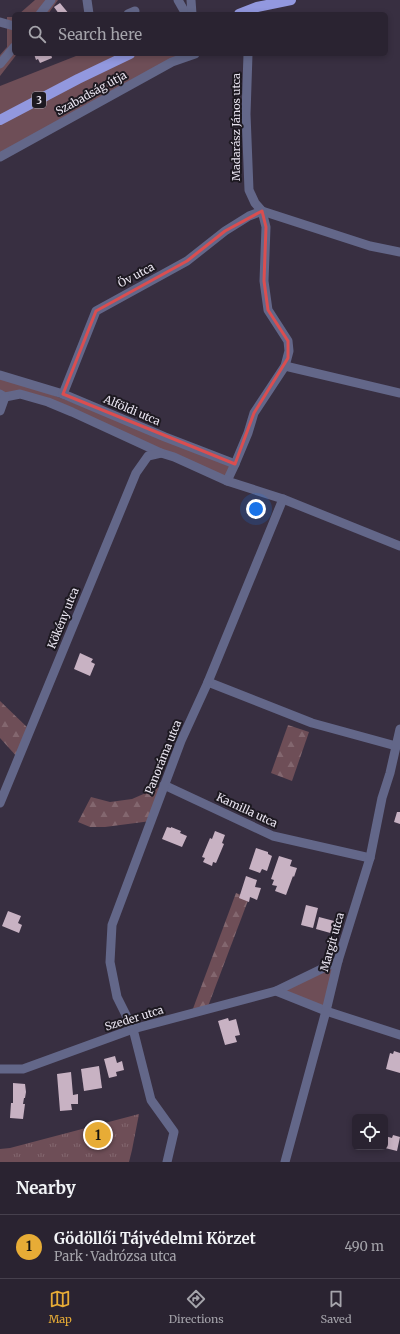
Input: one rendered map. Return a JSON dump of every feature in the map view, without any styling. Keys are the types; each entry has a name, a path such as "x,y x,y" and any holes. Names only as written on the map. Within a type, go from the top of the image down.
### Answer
{"main road":[{"path":"247,12 257,8 291,0"},
{"name":"Szabadság útja","path":"0,120 126,56"}],"street":[{"path":"42,12 51,0"},
{"path":"87,0 89,12"},
{"path":"178,0 185,12"},
{"path":"191,0 192,12"},
{"path":"0,22 12,25"},
{"path":"0,64 12,49"},
{"name":"Szabadság útja","path":"0,157 172,62 189,56"},
{"name":"Madarász János utca","path":"235,464 248,433 254,413 285,366 289,351 288,340 271,315 266,303 264,280 266,227 262,211 251,197 248,180 246,114 248,56"},
{"path":"262,211 370,246 400,252"},
{"name":"Öv utca","path":"63,394 96,311 187,261 225,231 249,216 262,211"},
{"path":"285,366 400,393"},
{"name":"Alföldi utca","path":"0,375 63,394 165,437 235,464"},
{"path":"0,411 3,396 20,394 48,402 227,481 283,499 400,546"},
{"name":"Kökény utca","path":"0,803 136,473 148,456 161,453"},
{"path":"227,481 235,464"},
{"name":"Panoráma utca","path":"167,1162 174,1132 151,1100 134,1029 117,997 110,962 112,925 181,741 208,682 283,499"},
{"path":"208,682 312,723 396,746"},
{"name":"Margit utca","path":"285,1162 338,961 370,858 382,798 400,729"},
{"name":"Kamilla utca","path":"164,785 272,836 370,858"},
{"name":"Szeder utca","path":"0,1069 23,1068 134,1029 276,990 338,961"},
{"path":"276,990 326,1011 400,1036"}],"highlighted area":[{"path":"262,211 266,227 264,281 268,310 288,341 288,358 254,413 235,464 63,394 96,311 187,261 225,231"}],"green space":[{"path":"35,0 58,0 49,12 21,12"},
{"path":"7,17 12,17 12,56 15,56 0,76 0,55 7,47"},
{"path":"76,56 191,56 0,157 0,86"},
{"path":"0,375 235,464 227,481 48,402 0,394"},
{"path":"0,701 30,730 18,758 0,738"},
{"path":"288,725 309,732 292,781 271,773"},
{"path":"164,785 151,821 105,827 90,827 78,822 91,797 110,802 132,799"},
{"path":"236,893 249,898 207,1009 191,1014"},
{"path":"338,961 326,1011 276,991"},
{"path":"139,1114 129,1162 0,1162 0,1149 10,1148"}],"building":[{"path":"60,3 67,12 58,12 54,7"},
{"path":"35,56 52,56 52,58 40,63 38,59 36,60"},
{"path":"80,653 93,659 91,662 95,664 90,676 74,669"},
{"path":"397,812 400,812 400,824 394,822"},
{"path":"167,827 181,831 180,833 187,836 182,847 162,839"},
{"path":"215,831 225,835 222,843 224,844 216,863 213,862 212,866 203,862 205,858 202,857 210,838 212,839"},
{"path":"256,848 268,852 268,854 272,856 267,871 262,869 260,873 249,869"},
{"path":"279,856 292,860 290,866 297,868 286,895 275,891 277,886 272,885 274,880 271,879"},
{"path":"246,876 257,880 255,887 261,888 257,900 250,897 249,902 239,898"},
{"path":"306,905 318,908 313,928 301,925"},
{"path":"8,911 21,916 18,923 22,925 19,933 2,926"},
{"path":"319,917 338,922 334,934 316,929"},
{"path":"228,1018 229,1021 236,1019 240,1035 235,1036 237,1042 225,1045 218,1021"},
{"path":"394,1051 400,1053 400,1073 386,1069 390,1053 393,1054"},
{"path":"115,1056 117,1063 122,1061 124,1070 116,1072 117,1076 109,1078 104,1059"},
{"path":"99,1066 102,1088 84,1091 81,1069"},
{"path":"71,1072 73,1095 78,1094 78,1104 71,1104 72,1110 60,1111 57,1074"},
{"path":"13,1083 25,1084 26,1092 23,1104 25,1104 23,1119 10,1118 11,1103 13,1103"},
{"path":"393,1135 400,1137 397,1151 388,1149 388,1137 392,1138"}],"place":[{"name":"Gödöllői Tájvédelmi Körzet","path":"98,1135"}]}
